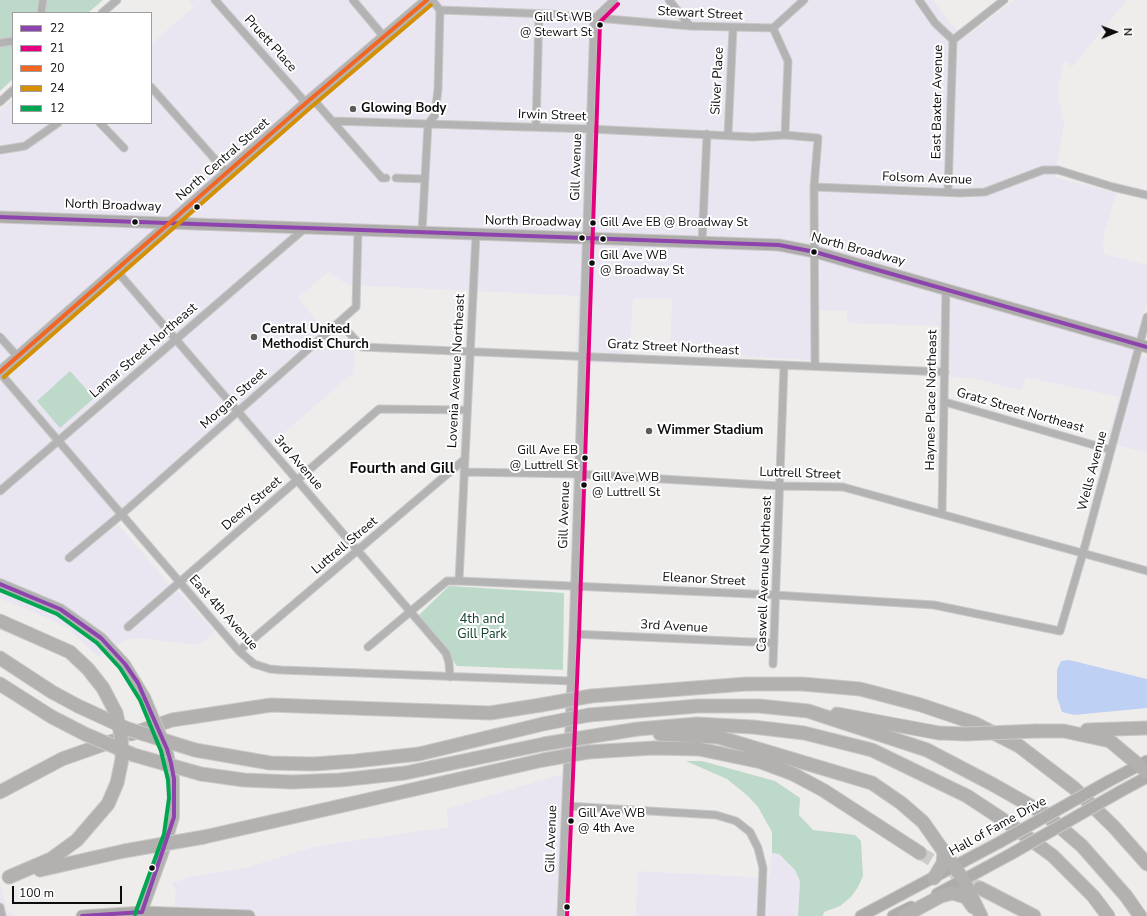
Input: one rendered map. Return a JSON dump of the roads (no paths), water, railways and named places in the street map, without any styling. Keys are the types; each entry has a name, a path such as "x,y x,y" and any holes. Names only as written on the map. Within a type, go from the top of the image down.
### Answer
{"highway":[{"path":"0,621 70,652 88,669 103,688 116,712 121,735 122,759 117,783 108,804 77,840 51,859 4,878"},
{"path":"0,658 52,692 128,730 194,750 270,763 335,763 419,754 543,724 589,716 698,706 759,706 853,716 939,733 966,734 1147,728"},
{"path":"0,684 52,716 85,734 134,755 201,774 244,780 278,782 340,780 405,773 544,744 638,729 697,724 753,727 804,733 872,750 967,796 1053,856 1093,896 1108,916"},
{"path":"0,792 62,758 172,720 271,705 490,713 591,696 746,684 802,684 860,689 921,705 974,723 1019,746 1074,788 1114,827 1147,864"},
{"path":"808,711 927,750 1045,814 1082,846 1126,896 1140,916"},
{"path":"1064,731 1110,741 1145,766"},
{"path":"610,734 666,734 718,737 872,783 901,803 923,822 963,879 980,916"},
{"path":"4,878 124,851 204,836 542,760 588,752 654,748 699,749 761,762 793,774 823,790 920,853"},
{"path":"934,878 943,863 944,851"},
{"path":"980,888 1034,916"},
{"path":"904,916 941,896 952,893 966,898 980,916"}],"main road":[{"name":"North Central Street","path":"0,372 309,101 428,0"},
{"name":"North Broadway","path":"0,217 171,222 304,229 586,237 702,244 779,245 815,252 946,288 1143,346"},
{"path":"0,584 60,609 86,626 101,638 125,664 145,697 167,749 174,779 174,817 164,852 141,914"},
{"name":"Hall of Fame Drive","path":"861,916 934,878 1109,781 1145,766"},
{"path":"893,916 1012,854 1147,777"},
{"path":"82,916 141,914 249,916"}],"street":[{"path":"41,12 43,0"},
{"path":"103,12 117,0"},
{"name":"Pruett Place","path":"215,0 309,101 332,121 382,178 386,178"},
{"path":"353,0 385,38"},
{"path":"422,232 428,124 435,115 440,10 432,0"},
{"path":"594,19 614,0"},
{"path":"669,0 690,26"},
{"path":"785,135 788,61 773,28 804,0"},
{"name":"East Baxter Avenue","path":"919,0 935,23 954,40 948,192"},
{"path":"954,40 1004,0"},
{"name":"Stewart Street","path":"440,10 539,14 690,26 773,28"},
{"path":"536,127 539,14"},
{"name":"Gill Avenue","path":"561,916 573,634 594,19"},
{"name":"Silver Place","path":"728,135 733,28"},
{"path":"0,42 12,41"},
{"path":"152,88 227,173"},
{"path":"0,102 12,91"},
{"name":"Irwin Street","path":"332,121 590,129 753,137 785,135 818,138 814,187"},
{"path":"0,150 25,146 57,124"},
{"path":"101,124 124,148"},
{"path":"702,244 706,134"},
{"name":"Folsom Avenue","path":"814,187 985,192 1043,170 1058,170 1113,187 1147,195"},
{"path":"396,178 425,178"},
{"path":"814,187 815,366"},
{"name":"Lamar Street Northeast","path":"0,491 304,229"},
{"name":"Morgan Street","path":"69,558 122,514 356,307 358,230"},
{"name":"Lovenia Avenue Northeast","path":"459,581 476,234"},
{"name":"3rd Avenue","path":"116,270 446,653 449,663 450,677"},
{"name":"Haynes Place Northeast","path":"942,513 946,288"},
{"name":"Wells Avenue","path":"1060,631 1111,450 1143,346 1147,317"},
{"name":"Gratz Street Northeast","path":"339,322 362,347 945,372"},
{"path":"0,337 17,356"},
{"name":"Caswell Avenue Northeast","path":"773,664 784,365"},
{"name":"East 4th Avenue","path":"0,372 239,651 254,664 270,669 571,681"},
{"name":"Gratz Street Northeast","path":"944,402 1111,450"},
{"name":"Deery Street","path":"128,628 379,409 467,410"},
{"name":"Luttrell Street","path":"239,651 465,459"},
{"name":"Luttrell Street","path":"464,472 578,474 780,486 843,487 942,513 1147,571"},
{"name":"Eleanor Street","path":"368,647 447,581 574,585 934,605 1060,631"},
{"name":"3rd Avenue","path":"573,634 774,643"},
{"path":"566,806 716,815 736,821 750,832 758,848 763,876 762,916"},
{"path":"0,907 2,916"}],"water":[{"path":"1069,660 1147,679 1147,708 1074,715 1062,712 1057,697 1057,670 1061,661"}],"tunnel":[{"path":"920,853 980,888"}],"place":[{"name":"Gill St WB @ Stewart St","path":"600,25"},
{"name":"Glowing Body","path":"353,109"},
{"name":"Gill Ave EB @ Broadway St","path":"593,223"},
{"name":"Gill Ave WB @ Broadway St","path":"592,263"},
{"name":"Central United Methodist Church","path":"254,337"},
{"name":"Wimmer Stadium","path":"649,431"},
{"name":"Gill Ave EB @ Luttrell St","path":"585,458"},
{"name":"Gill Ave WB @ Luttrell St","path":"584,485"},
{"name":"Gill Ave WB @ 4th Ave","path":"571,821"}],"district":[{"name":"Fourth and Gill","path":"402,469"}],"park label":[{"name":"4th and Gill Park","path":"482,628"}]}
